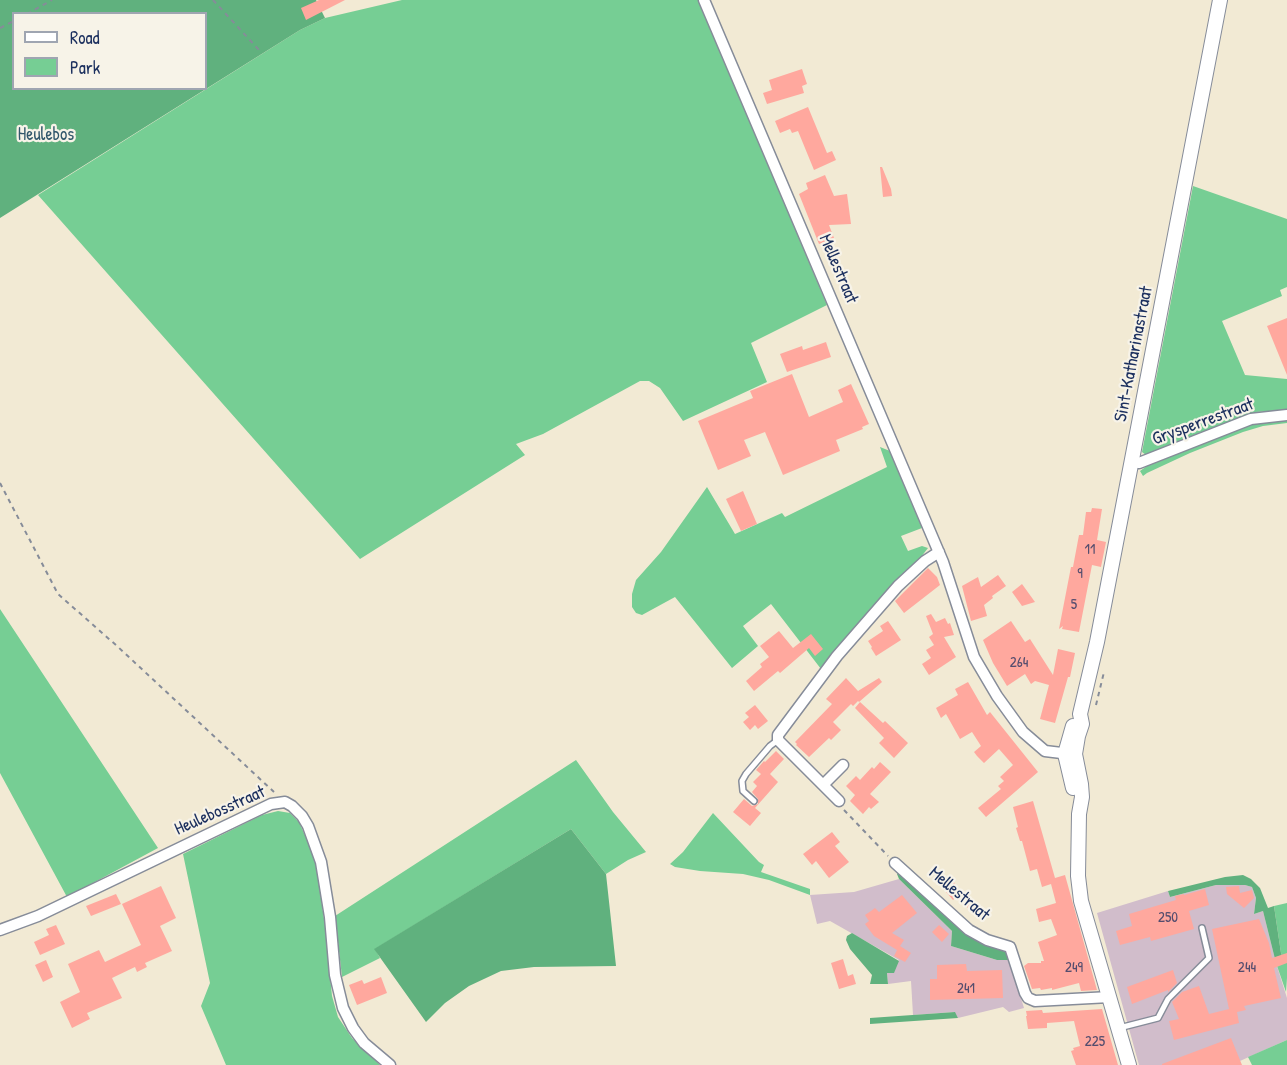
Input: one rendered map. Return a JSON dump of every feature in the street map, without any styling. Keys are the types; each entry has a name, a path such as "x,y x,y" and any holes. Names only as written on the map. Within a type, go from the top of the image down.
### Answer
{"street":[{"name":"Mellestraat","path":"704,0 939,552 974,657 997,696 1023,732 1045,751 1070,754"},
{"name":"Sint-Katharinastraat","path":"1070,754 1074,723 1087,714 1095,653 1220,0"},
{"name":"Grysperrestraat","path":"1132,462 1139,464 1251,419 1287,415"},
{"path":"839,801 778,740 778,735 837,656 898,586 925,561 939,552"},
{"path":"1070,754 1079,814 1078,876 1081,901 1129,1065"},
{"path":"823,785 843,765"},
{"name":"Heulebosstraat","path":"0,930 38,916 271,804 285,802 292,806 305,821 321,862 330,917 335,975 343,1008 364,1043 390,1065"},
{"name":"Mellestraat","path":"895,863 969,930 987,940 1010,947 1028,998 1035,1001 1110,997"}],"lane":[{"path":"753,801 743,791 742,781 770,746 778,740"},
{"path":"1119,1028 1158,1018 1168,999 1209,958 1202,928"}],"path":[{"path":"31,12 52,0"},
{"path":"213,0 259,50"},
{"path":"0,483 58,594 285,802"},
{"path":"1087,714 1104,673"},
{"path":"839,801 839,805 895,863"}],"shaded area":[{"path":"899,879 952,931 951,946 997,960 1009,960 1024,1008 1009,1012 1003,1007 958,1018 954,1012 913,1015 911,981 888,984 887,973 899,960 830,921 817,924 810,895 854,892"},
{"path":"1216,885 1252,887 1256,898 1254,914 1263,911 1287,998 1287,1040 1231,1065 1139,1065 1097,913 1168,891 1170,897"}],"green space":[{"name":"Heulebos","path":"0,0 316,0 325,18 300,30 207,88 207,12 12,12 12,90 204,90 0,218"},
{"path":"402,0 699,0 827,305 751,343 767,382 683,421 660,388 649,381 640,381 543,434 516,444 525,455 360,559 38,195 300,30 325,18"},
{"path":"1193,186 1287,219 1287,287 1280,290 1282,296 1222,321 1245,375 1287,379 1287,410 1256,412 1146,455 1142,452"},
{"path":"1287,418 1287,423 1263,426 1243,432 1190,453 1143,476 1140,471 1233,430 1256,422"},
{"path":"880,447 890,451 922,528 901,536 908,551 922,546 928,548 821,669 771,604 743,626 758,646 732,668 675,597 642,615 636,613 632,607 632,594 636,580 661,552 707,487 735,534 782,513 785,517 887,467"},
{"path":"0,609 158,848 67,897 0,773"},
{"path":"576,760 613,812 646,852 606,874 571,829 375,949 380,958 342,977 335,916"},
{"path":"278,811 290,813 299,822 316,865 332,996 338,1017 352,1038 380,1065 226,1065 201,1006 210,983 183,854 262,815"},
{"path":"713,813 764,865 761,872 810,889 810,895 769,880 743,874 700,871 670,864 683,852"},
{"path":"571,829 606,874 616,966 534,967 501,971 469,986 445,1003 426,1022 374,949"},
{"path":"901,870 935,903 1009,952 1009,960 997,960 951,946 952,931 899,879 897,874"},
{"path":"1243,875 1260,888 1268,908 1274,906 1284,960 1276,963 1263,911 1254,914 1256,898 1252,887 1216,885 1170,897 1168,891"},
{"path":"1287,903 1286,992 1276,963 1284,960 1274,906"},
{"path":"852,933 899,961 894,973 887,973 888,984 870,984 872,975 850,949 846,940 847,936"},
{"path":"955,1012 958,1018 870,1024 870,1018"},
{"path":"1287,1040 1287,1065 1252,1065 1248,1057"}],"building":[{"path":"319,0 345,0 306,20 301,8"},
{"path":"802,69 807,84 802,86 804,93 767,104 763,93 772,90 769,80"},
{"path":"808,107 827,153 832,151 836,160 814,170 798,131 792,133 790,129 780,133 775,121"},
{"path":"880,167 882,167 892,196 883,197"},
{"path":"825,175 834,196 847,194 851,224 829,225 834,238 819,244 799,194 808,189 806,183"},
{"path":"1287,318 1287,375 1267,326"},
{"path":"826,342 831,357 787,372 780,354 802,346 803,350"},
{"path":"792,374 809,417 843,402 838,390 851,384 869,424 862,427 863,429 836,440 840,451 783,475 765,432 744,440 751,456 718,470 698,421 753,398 750,391"},
{"path":"743,491 757,524 741,531 726,499"},
{"path":"1092,508 1102,509 1097,540 1106,542 1101,567 1092,565 1079,632 1062,629 1063,626 1059,629 1079,535 1083,535 1086,512 1091,512"},
{"path":"928,568 937,577 940,585 904,613 895,601"},
{"path":"998,575 1006,586 984,605 987,616 971,621 962,586 978,577 981,587"},
{"path":"1022,584 1035,602 1022,606 1012,592"},
{"path":"931,614 936,622 945,618 948,624 950,623 954,635 944,637 956,657 929,675 922,664 931,658 926,650 934,645 929,637 933,634 926,616"},
{"path":"888,621 901,640 876,656 868,641 883,631 880,626"},
{"path":"1011,621 1025,642 1030,639 1053,675 1058,649 1075,653 1055,723 1040,719 1049,685 1035,681 1031,684 1025,674 1007,686 983,640"},
{"path":"779,631 793,648 811,634 823,649 815,656 809,648 780,673 778,671 754,691 746,681 762,667 760,664 769,657 760,646"},
{"path":"846,678 858,691 879,678 882,682 859,702 853,706 851,704 833,722 841,730 809,757 795,742 832,704 826,699"},
{"path":"968,682 987,715 990,712 1038,772 986,817 978,808 1001,789 998,786 1004,781 1000,777 1013,765 999,749 984,763 974,752 981,746 972,732 960,739 946,714 941,718 936,708 958,695 955,689"},
{"path":"860,702 908,743 894,758 879,743 884,738 855,708"},
{"path":"755,705 768,721 758,729 755,725 750,730 743,722 749,717 745,713"},
{"path":"776,751 784,759 770,774 778,782 755,808 761,813 750,826 733,812 744,799 752,806 758,804 758,799 752,792 757,786 753,782 761,774 756,770"},
{"path":"880,762 891,772 870,794 879,802 871,809 869,807 863,814 850,801 855,795 846,786 856,776 860,780"},
{"path":"1033,801 1055,878 1065,875 1097,990 1081,991 1079,983 1052,990 1052,988 1032,989 1024,966 1028,963 1044,961 1038,942 1057,935 1051,919 1039,922 1036,909 1056,903 1051,884 1042,887 1037,869 1030,871 1016,828 1018,827 1013,807"},
{"path":"832,832 840,842 835,846 849,862 829,878 816,861 812,865 803,854"},
{"path":"953,881 971,905 968,908 956,897 953,900 946,892 948,891 945,888"},
{"path":"161,886 176,918 160,926 172,951 145,963 147,967 137,972 135,967 112,978 122,998 87,1013 90,1019 72,1028 60,1002 80,992 68,964 99,950 105,962 141,945 122,904"},
{"path":"1239,886 1240,893 1252,890 1254,898 1244,908 1227,894 1226,887"},
{"path":"1205,889 1209,905 1189,911 1194,929 1151,941 1150,937 1120,945 1116,931 1132,926 1129,914 1176,900 1175,896"},
{"path":"116,894 121,904 91,916 86,906"},
{"path":"902,895 917,913 892,933 904,940 900,946 911,953 905,962 894,956 897,950 874,936 865,924 869,921 865,915 875,908 879,912"},
{"path":"1259,919 1269,943 1272,958 1287,953 1287,963 1274,968 1281,998 1244,1006 1246,1010 1237,1012 1239,1023 1174,1040 1169,1021 1179,1019 1172,1002 1182,992 1199,986 1209,1014 1229,1009 1212,929"},
{"path":"56,925 65,944 40,955 34,942 49,935 46,929"},
{"path":"939,925 949,934 942,942 932,932"},
{"path":"843,959 848,976 853,974 856,984 839,989 831,963"},
{"path":"46,960 53,977 43,982 35,965"},
{"path":"966,964 967,971 1002,970 1003,998 930,1000 930,979 937,979 937,965"},
{"path":"1173,970 1177,983 1168,992 1168,990 1132,1004 1127,987"},
{"path":"381,977 387,993 357,1005 349,985 362,980 364,984"},
{"path":"1102,1009 1118,1065 1076,1065 1071,1051 1080,1046 1074,1021 1047,1023 1047,1028 1028,1029 1026,1011 1042,1010 1043,1013"},
{"path":"1231,1038 1242,1065 1162,1065 1162,1064"}]}
